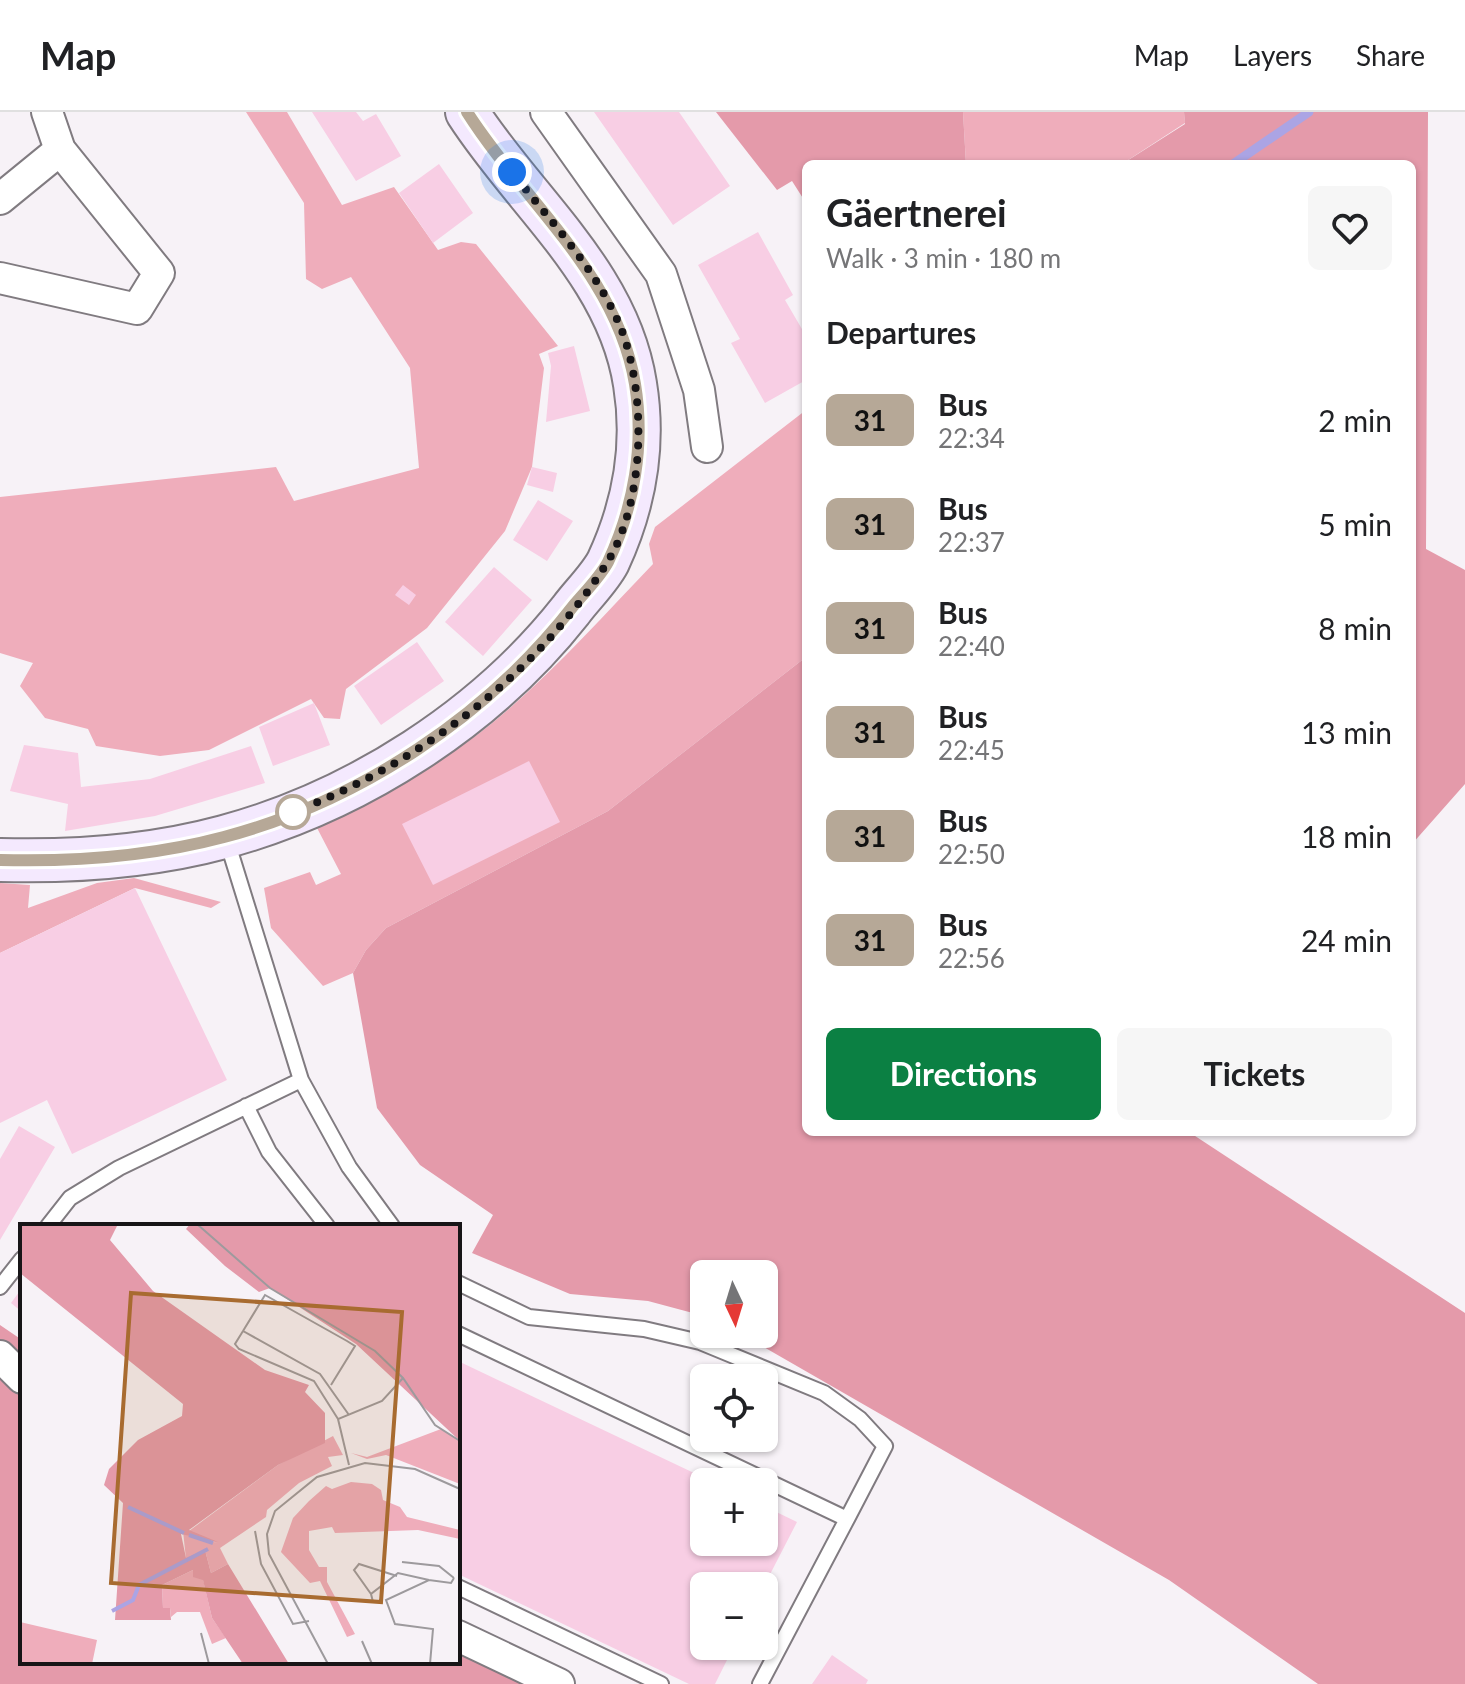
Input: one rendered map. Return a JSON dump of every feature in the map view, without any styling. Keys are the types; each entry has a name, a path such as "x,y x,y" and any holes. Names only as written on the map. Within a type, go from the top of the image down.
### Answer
{"main road":[{"path":"0,860 64,861 141,855 226,837 315,804 392,764 476,709 545,642 607,565 631,500 640,438 635,383 621,331 588,270 467,112"}],"street":[{"path":"0,278 137,309 159,273 60,150 47,112"},
{"path":"546,112 661,274 699,390 707,447"},
{"path":"0,199 60,150"},
{"path":"0,1356 20,1376"},
{"path":"460,1637 559,1684"}],"lane":[{"path":"226,837 301,1080 349,1167 391,1224"},
{"path":"50,1224 70,1198 107,1176 301,1080"},
{"path":"246,1106 269,1152 325,1224"},
{"path":"0,1287 20,1262"},
{"path":"460,1284 529,1317 644,1329 700,1342 824,1393 860,1419 885,1446 760,1684"},
{"path":"460,1335 847,1519"},
{"path":"460,1588 661,1684"}],"shaded area":[{"path":"246,112 287,112 342,205 394,187 438,250 461,242 476,244 558,346 539,354 544,368 532,467 505,531 427,628 346,689 340,719 324,718 311,699 209,750 160,756 96,746 88,729 45,718 20,686 33,663 0,653 0,497 276,467 294,501 419,468 410,368 351,277 322,289 306,279 304,203"},
{"path":"716,112 963,112 966,160 802,160 802,197 792,181 777,190"},
{"path":"963,112 1184,112 1185,123 1128,160 966,160"},
{"path":"1184,112 1428,112 1426,549 1465,570 1465,784 1416,839 1416,160 1128,160 1185,124"},
{"path":"802,413 802,660 608,811 386,928 366,950 353,973 323,986 271,928 264,888 310,872 316,885 341,874 316,826 429,767 513,706 653,564 649,544 655,527"},
{"path":"802,660 802,1136 1195,1136 1465,1313 1465,1684 1318,1684 1169,1580 765,1348 778,1348 778,1260 690,1260 690,1312 648,1301 570,1294 472,1253 493,1215 420,1165 377,1108 353,973 366,950 386,928 608,811"},
{"path":"134,878 221,902 211,908 135,888 0,953 0,883 30,885 28,908 97,883"},
{"path":"0,1325 20,1339 20,1664 460,1664 460,1637 559,1684 0,1684"}],"building":[{"path":"312,112 356,112 363,121 376,114 401,156 356,181"},
{"path":"594,112 679,112 730,186 673,225"},
{"path":"439,164 473,213 433,243 399,193"},
{"path":"758,232 793,295 785,300 802,329 802,382 765,403 731,343 740,339 698,265"},
{"path":"574,346 590,411 546,422 551,366 548,353"},
{"path":"532,467 557,473 553,492 527,485"},
{"path":"538,500 573,521 547,561 513,540"},
{"path":"494,567 532,600 483,656 445,622"},
{"path":"403,585 416,595 409,605 395,595"},
{"path":"417,642 444,681 381,725 354,686"},
{"path":"314,703 330,745 273,766 259,727"},
{"path":"24,745 78,753 81,787 150,779 251,746 265,783 155,816 65,831 68,804 10,791"},
{"path":"529,761 560,822 433,885 402,824"},
{"path":"135,888 227,1080 72,1154 47,1100 0,1123 0,953"},
{"path":"19,1126 55,1147 0,1240 0,1159"},
{"path":"20,1291 20,1310 11,1303"},
{"path":"460,1362 690,1471 690,1556 778,1556 778,1513 797,1522 771,1572 690,1572 690,1660 727,1660 715,1684 689,1684 460,1575"},
{"path":"832,1655 868,1680 866,1684 812,1684"}],"waterway":[{"path":"1239,160 1309,112"}],"bus line":[{"name":"31","path":"0,860 64,861 141,855 226,837 315,804 392,764 476,709 545,642 607,565 631,500 640,438 635,383 621,331 588,270 467,112"}],"route":[{"path":"293,812 285,815 315,804 392,764 476,709 545,642 607,565 631,500 640,438 635,383 621,331 588,270 512,172"}]}
